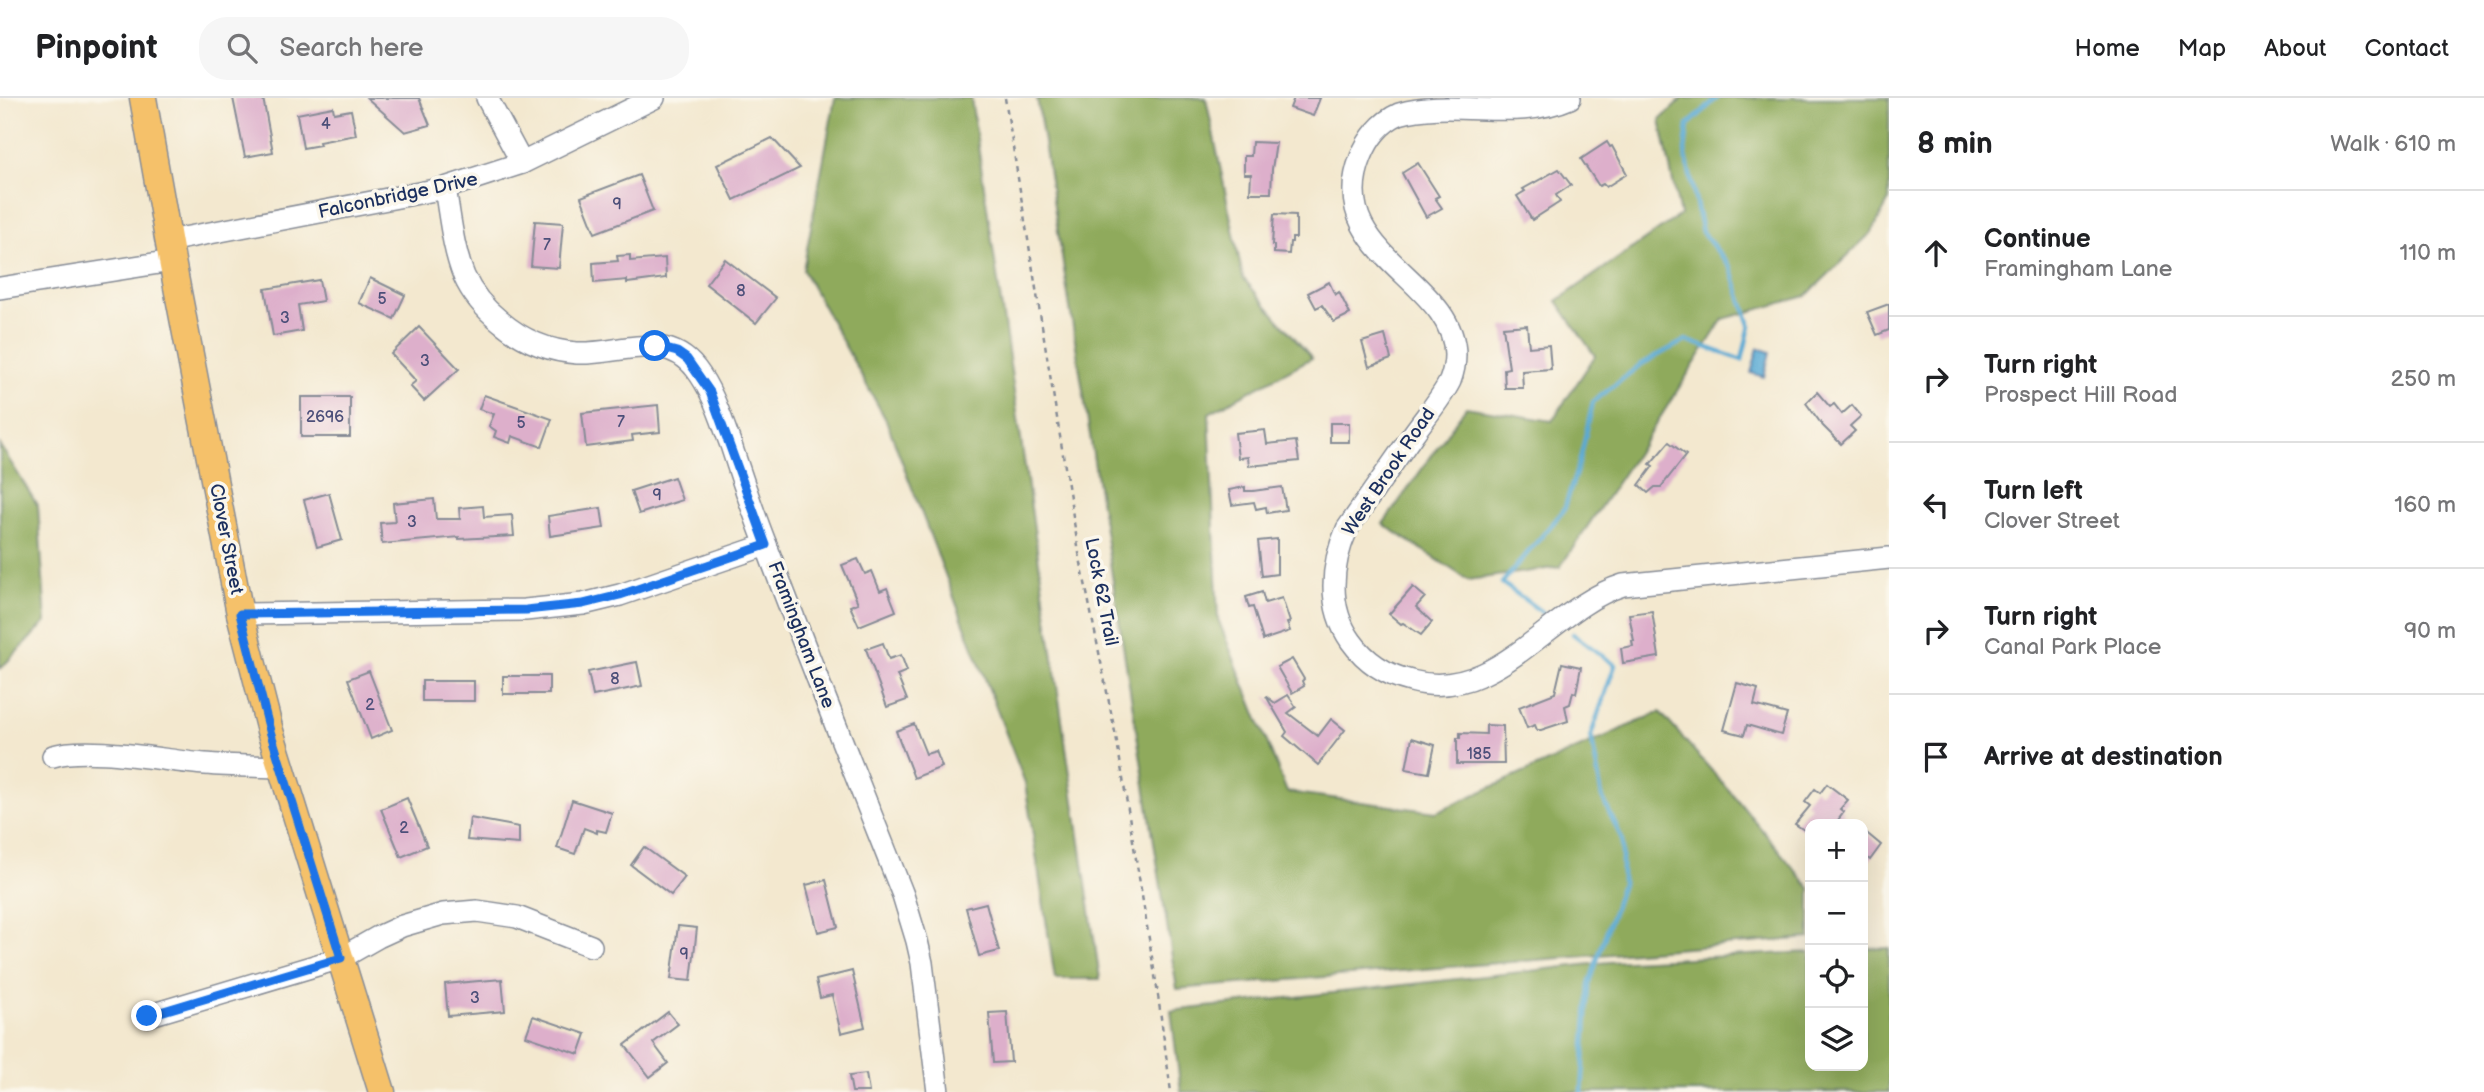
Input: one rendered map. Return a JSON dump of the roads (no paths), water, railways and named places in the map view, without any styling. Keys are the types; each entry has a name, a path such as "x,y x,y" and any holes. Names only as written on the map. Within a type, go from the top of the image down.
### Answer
{"main road":[{"name":"Clover Street","path":"143,98 240,614 281,767 382,1092"}],"street":[{"path":"487,98 522,163"},
{"name":"Falconbridge Drive","path":"0,288 487,177 522,163 654,98"},
{"name":"West Brook Road","path":"1570,98 1537,107 1437,103 1410,109 1383,125 1369,141 1359,160 1356,172 1356,201 1363,226 1377,247 1445,320 1454,344 1455,356 1454,370 1445,389 1347,529 1340,544 1336,559 1334,592 1336,608 1348,637 1359,652 1387,672 1419,684 1450,685 1476,678 1497,667 1585,601 1623,585 1889,558"},
{"name":"Framingham Lane","path":"444,188 457,253 465,277 477,298 509,329 528,341 574,353 610,351 640,345 677,352 694,367 718,409 766,545 903,895 917,941 938,1092"},
{"path":"240,614 526,610 566,607 620,595 766,545"},
{"path":"53,756 66,752 103,753 206,764 281,767"},
{"path":"147,1016 341,958 402,926 460,912 495,913 517,918 590,946"}],"water":[{"path":"1758,348 1770,352 1764,377 1751,373"}],"waterway":[{"path":"1543,613 1502,583 1564,510 1580,460 1593,402 1640,365 1686,340 1742,360 1750,325 1731,268 1702,232 1685,151 1688,125 1717,98"},
{"path":"1573,634 1615,665 1591,735 1602,797 1622,839 1622,884 1589,985 1582,1092"}]}
